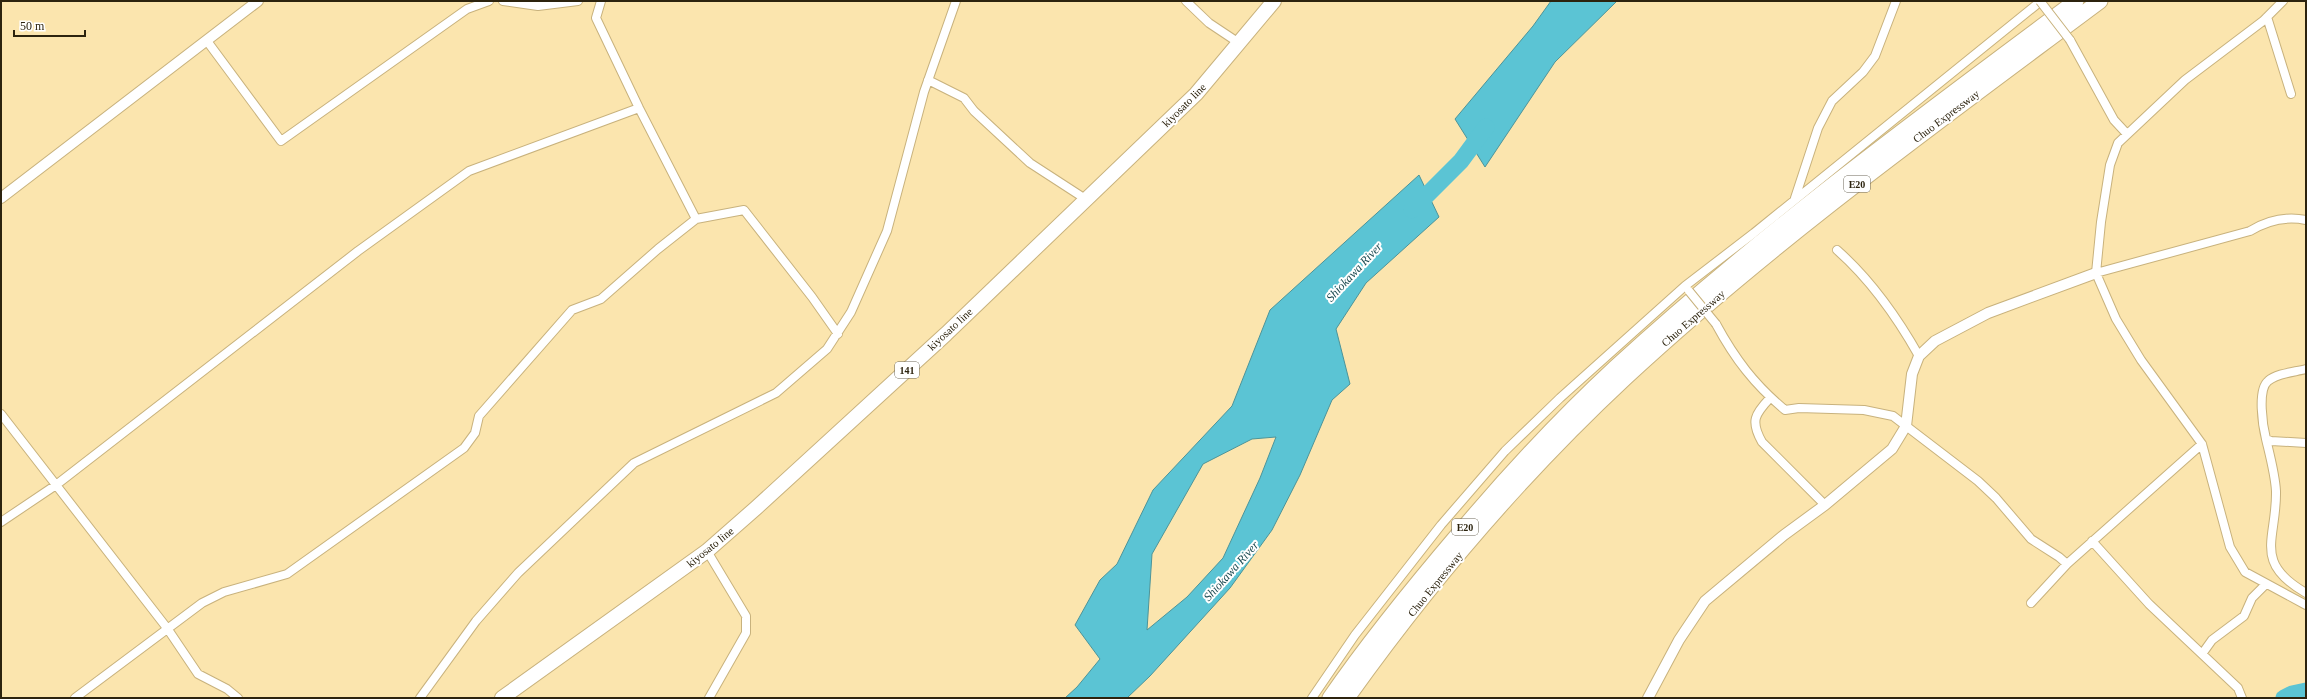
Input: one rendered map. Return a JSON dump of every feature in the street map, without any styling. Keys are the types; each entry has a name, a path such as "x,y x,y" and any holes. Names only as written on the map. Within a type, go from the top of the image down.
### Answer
{"highway":[{"name":"kiyosato line","path":"502,698 707,551 756,508 923,355 1088,200 1196,94 1274,1"},
{"name":"Chuo Expressway","path":"1330,698 1418,581 1490,496 1614,369 1763,240 1855,168 2076,1"},
{"name":"Chuo Expressway","path":"1347,698 1428,590 1501,505 1624,379 1765,256 1955,109 2100,1"}],"street":[{"path":"1,198 258,1"},
{"path":"207,41 281,141 467,9 489,1"},
{"path":"503,1 538,4 578,1"},
{"path":"601,1 596,18 639,108 696,219"},
{"path":"420,698 476,621 518,573 634,463 776,393 811,365 838,334 863,286 887,231 928,80 956,1"},
{"path":"1186,1 1209,22 1239,43"},
{"path":"1795,199 1818,128 1832,101 1863,72 1876,56 1896,1"},
{"path":"1312,698 1355,635 1441,526 1505,451 1560,398 1795,199 2040,1 2070,40 2114,120 2127,134"},
{"path":"2283,1 2267,17 2185,80 2118,143 2110,165 2101,222 2096,273 2116,318 2141,360 2202,444 2230,547 2245,572 2306,605"},
{"path":"2267,17 2291,94"},
{"path":"928,80 964,98 974,111 1030,163 1088,200"},
{"path":"1,522 56,485 358,251 469,171 639,108"},
{"path":"75,698 202,603 224,592 287,574 464,448 475,433 479,416 572,310 601,299 658,249 696,219 744,210 812,297 838,334"},
{"path":"1648,698 1679,640 1705,601 1784,535 1825,505 1892,449 1906,426 1912,374 1919,356 1934,341 1988,313 2096,273 2250,231 2263,223 2291,217 2306,220"},
{"path":"1837,250 1863,275 1901,324 1919,356"},
{"path":"1687,289 1716,324 1732,354 1760,389 1785,410 1799,408 1864,410 1892,416 1978,481 1996,498 2031,539 2067,564"},
{"path":"2306,368 2272,378 2266,382 2263,388 2262,422 2276,490 2270,550 2277,570 2295,586 2306,593"},
{"path":"1770,398 1756,415 1755,426 1757,433 1762,442 1825,505"},
{"path":"1,414 167,628 198,674 227,689 238,698"},
{"path":"2266,439 2271,441 2306,443"},
{"path":"2031,603 2067,564 2202,444"},
{"path":"2092,541 2149,604 2238,688 2242,698"},
{"path":"707,551 746,616 746,633 709,698"},
{"path":"2202,654 2212,640 2244,616 2252,598 2266,584"}],"water":[{"path":"1551,1 1617,1 1555,62 1485,167 1455,119 1533,26"},
{"path":"1419,175 1439,217 1366,283 1336,329 1350,384 1332,400 1300,475 1272,530 1230,588 1150,676 1127,698 1065,698 1077,687 1100,659 1075,625 1100,580 1117,564 1153,490 1232,406 1270,310","holes":["1276,437 1260,478 1223,558 1187,597 1147,630 1152,554 1203,464 1252,439"]}],"waterway":[{"name":"Shiokawa River","path":"1412,210 1461,161 1486,127"},
{"path":"2284,698 2292,694 2306,691"}]}
